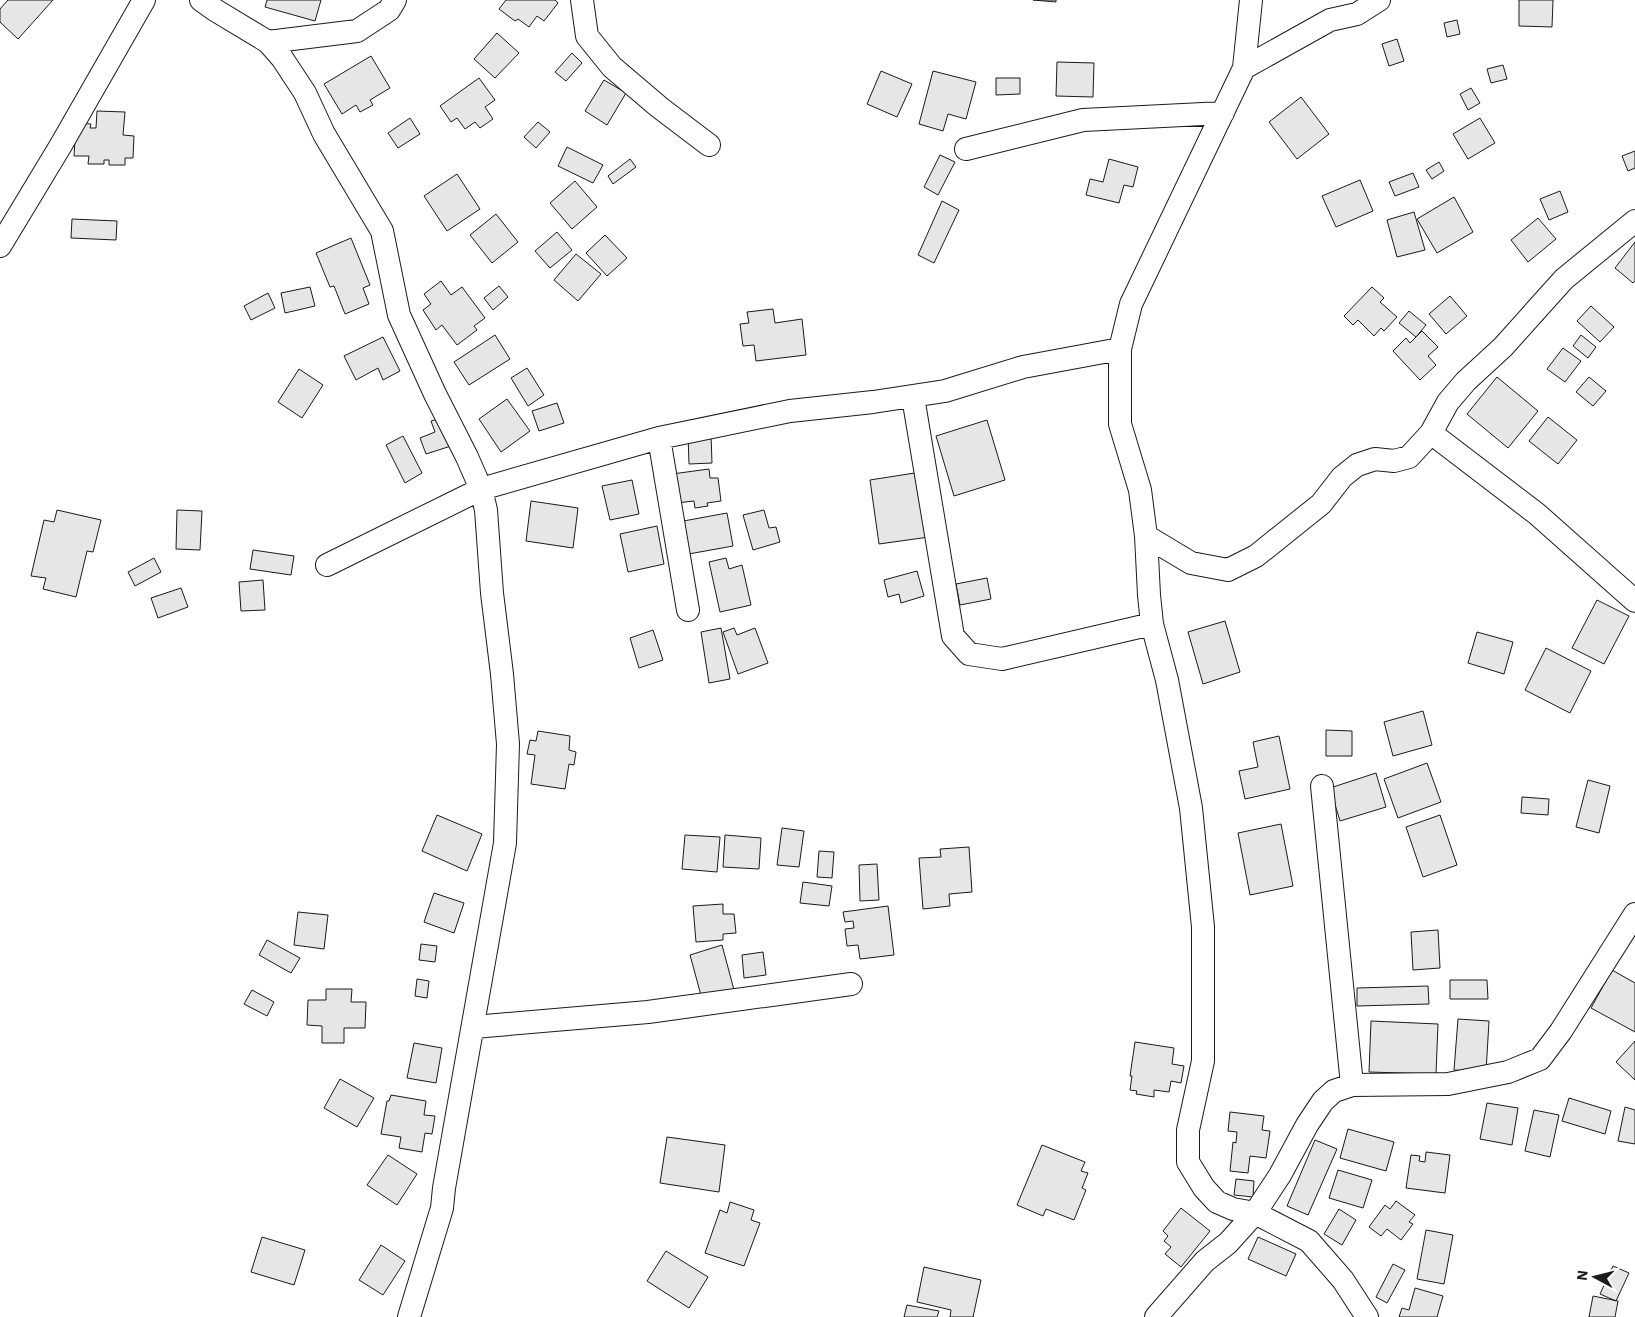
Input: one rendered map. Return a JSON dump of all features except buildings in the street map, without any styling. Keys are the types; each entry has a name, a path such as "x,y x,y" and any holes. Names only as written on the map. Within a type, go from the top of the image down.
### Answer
{"street":[{"path":"0,246 61,145 144,0"},
{"path":"201,0 268,42 282,58 305,94 324,134 382,231 399,315 435,394 467,457 480,488 486,510 492,593 508,744 505,844 442,1208 409,1317"},
{"path":"268,42 357,31 389,10 395,0"},
{"path":"582,0 587,36 612,67 659,107 709,145"},
{"path":"1251,0 1244,68 1131,304 1120,349 1120,424 1140,490 1146,536 1152,624 1167,680 1191,808 1203,927 1203,1061 1188,1130 1188,1162 1204,1188 1217,1202 1233,1210 1255,1213 1309,1241 1343,1280 1368,1317"},
{"path":"1244,68 1330,20 1357,14 1379,0"},
{"path":"966,149 1083,120 1223,113"},
{"path":"1146,536 1191,563 1228,570 1256,556 1321,504 1342,477 1357,465 1375,459 1394,460 1409,457 1431,433 1448,402 1466,380 1503,347 1564,279 1635,221"},
{"path":"327,565 480,488 660,438 790,411 913,397 945,391 1024,367 1120,349"},
{"path":"913,397 953,636 969,654 1002,659 1152,624"},
{"path":"1431,433 1537,514 1635,601"},
{"path":"660,438 688,610"},
{"path":"1322,786 1352,1085"},
{"path":"1156,1317 1206,1262 1228,1243 1255,1213 1323,1101 1334,1091 1352,1085 1448,1084 1508,1072 1540,1058 1561,1031 1635,914"},
{"path":"474,1027 648,1012 851,984"}]}
